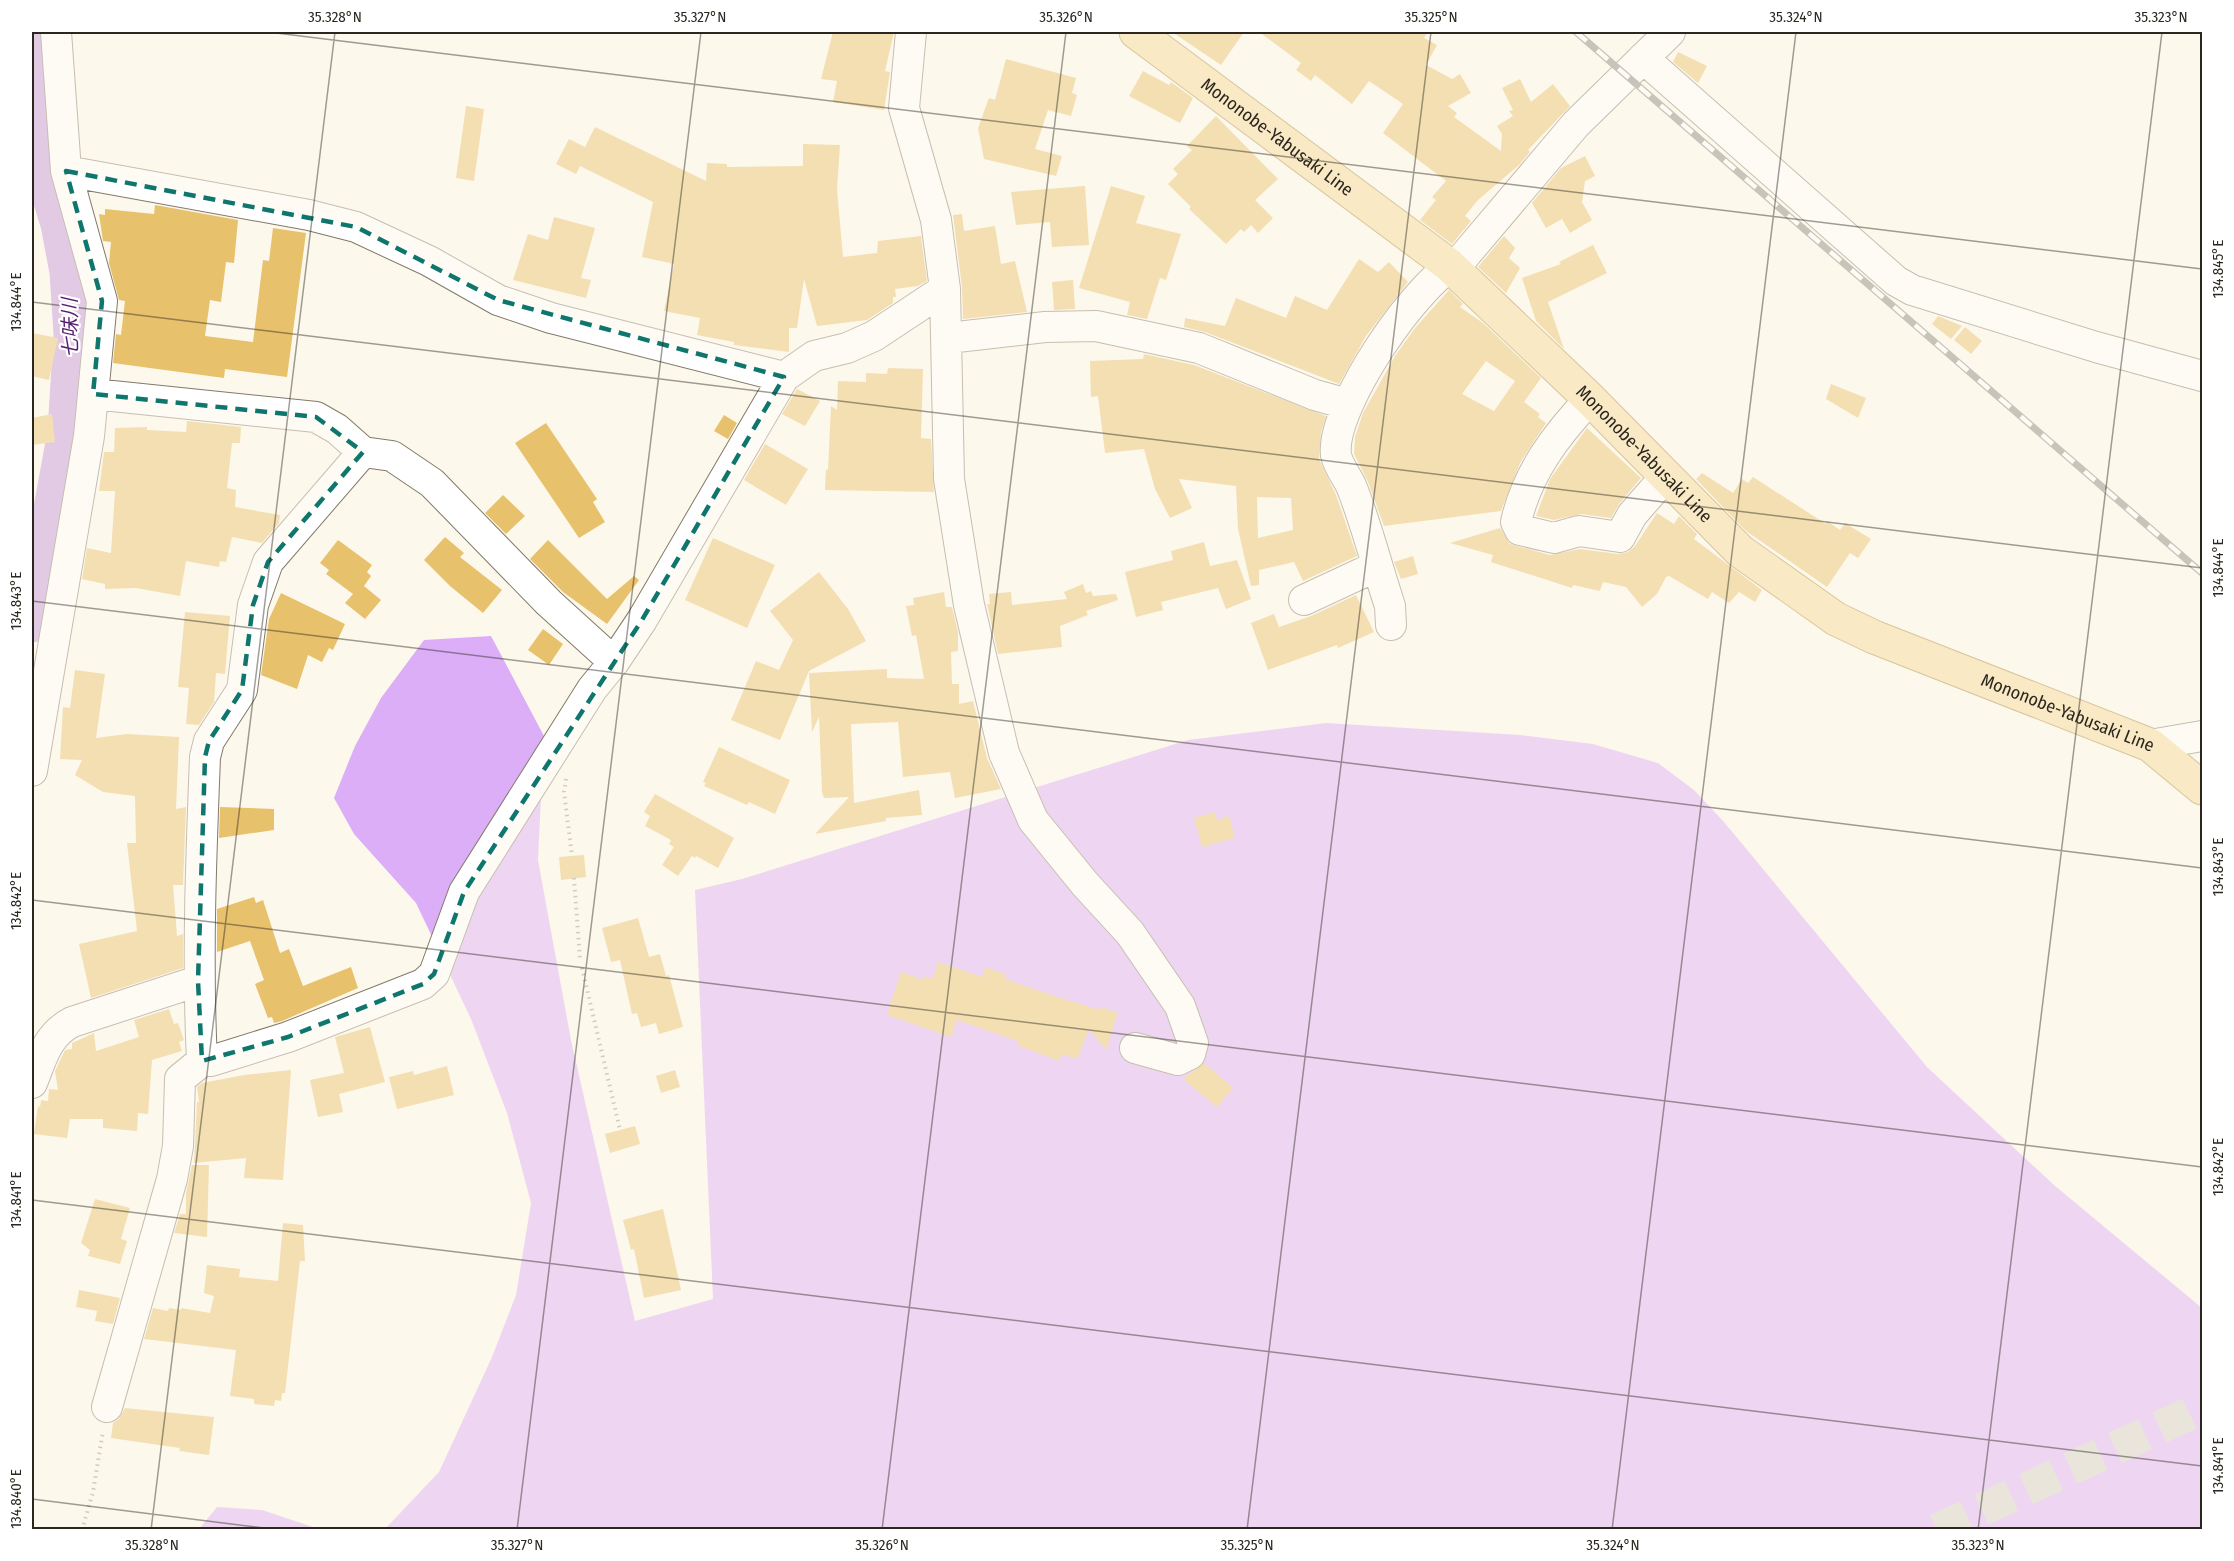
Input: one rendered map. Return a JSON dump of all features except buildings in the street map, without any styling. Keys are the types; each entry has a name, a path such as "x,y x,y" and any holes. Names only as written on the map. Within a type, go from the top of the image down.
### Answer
{"main road":[{"name":"Mononobe-Yabusaki Line","path":"1136,32 1449,265 1590,399 1740,551 1836,619 1874,637 2150,745 2202,788"}],"street":[{"path":"32,771 87,448 102,302 66,171 56,32"},
{"path":"911,32 904,108 936,220 945,289 948,338 950,479 969,604 1004,753 1033,820 1085,884 1130,933 1180,1006 1193,1043 1190,1054 1178,1060 1135,1048"},
{"path":"1391,625 1390,606 1352,487 1336,455 1339,429 1347,404 1381,344 1449,265 1461,260 1576,124 1670,32"},
{"path":"1642,58 1896,281 1912,290 2086,344 2202,376"},
{"path":"66,171 309,215 356,227 429,261 498,300 551,318 784,377"},
{"path":"107,1407 172,1179 178,1146 180,1078 201,1061 211,1061 288,1037 423,984 434,974 465,892 592,689 614,663 784,377 814,356 847,348 874,336 945,289"},
{"path":"948,338 1045,327 1096,326 1198,348 1315,395 1347,404"},
{"path":"93,394 316,417 337,429 363,452 392,456 432,483 549,603 614,663"},
{"path":"1590,399 1545,450 1519,507 1516,522 1520,530 1554,538 1579,531 1620,537 1632,515 1665,477"},
{"path":"201,1061 198,981 205,757 209,741 242,690 253,605 268,562 363,452"},
{"path":"1304,600 1377,566"},
{"path":"2150,745 2202,736"},
{"path":"32,1083 48,1041 59,1029 72,1022 198,981"}],"path":[{"path":"567,776 564,792 572,856"},
{"path":"574,878 580,958"},
{"path":"582,968 620,1130"},
{"path":"81,1530 93,1492 107,1407"}],"highlighted area":[{"path":"66,171 356,227 498,300 784,377 642,620 464,892 434,974 423,984 288,1037 202,1061 198,981 205,757 209,741 242,690 253,605 268,562 363,452 316,417 93,394 102,301"}],"shaded area":[{"path":"491,636 544,736 538,860 571,1040 635,1321 713,1299 695,890 742,879 1188,740 1326,723 1520,735 1593,744 1658,763 1694,790 1724,822 1927,1067 2054,1185 2202,1308 2202,1529 385,1529 439,1472 492,1357 516,1295 531,1203 507,1113 471,1019 416,903 354,834 334,798 355,746 381,698 424,640"},
{"path":"217,1507 262,1510 319,1529 199,1529"}],"waterway":[{"name":"七味川","path":"32,623 67,432 73,334 69,272 60,224 48,185 37,117 34,32"}],"tunnel":[{"path":"1937,1530 2202,1408"}],"railway":[{"path":"1576,32 2202,573"}]}
